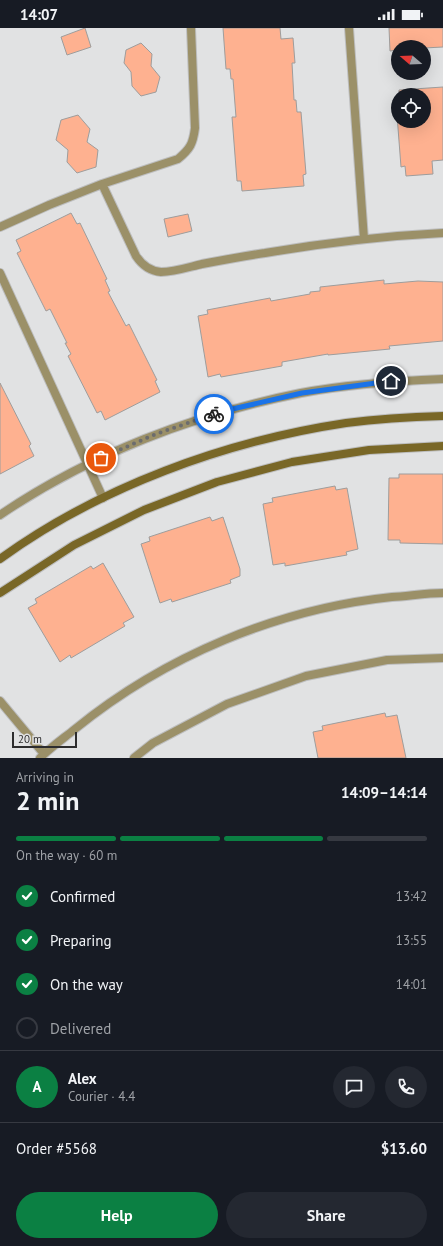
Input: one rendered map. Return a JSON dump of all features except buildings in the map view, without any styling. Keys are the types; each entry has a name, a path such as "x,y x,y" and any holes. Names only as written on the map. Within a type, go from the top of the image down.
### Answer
{"street":[{"path":"0,227 49,205 102,184 178,159 187,151 194,141 195,128 191,28"},
{"path":"349,28 364,239"},
{"path":"102,184 136,256 146,267 159,272 168,272 266,252 364,239 443,233"},
{"path":"0,273 103,498"},
{"path":"0,515 18,503 87,464 156,434 235,408 317,390 378,382 443,379"},
{"path":"0,559 54,524 103,498 150,477 198,459 261,440 347,423 398,418 443,416"},
{"path":"0,594 8,587 81,542 144,510 217,482 292,462 369,450 443,446"},
{"path":"0,701 42,756 100,709 160,671 224,640 291,616 360,601 431,593 443,594"},
{"path":"134,758 153,743 227,704 306,676 387,660 443,658"}],"way so far":[{"path":"101,458 156,434 214,414"}],"route":[{"path":"214,414 302,393 391,381"}]}
